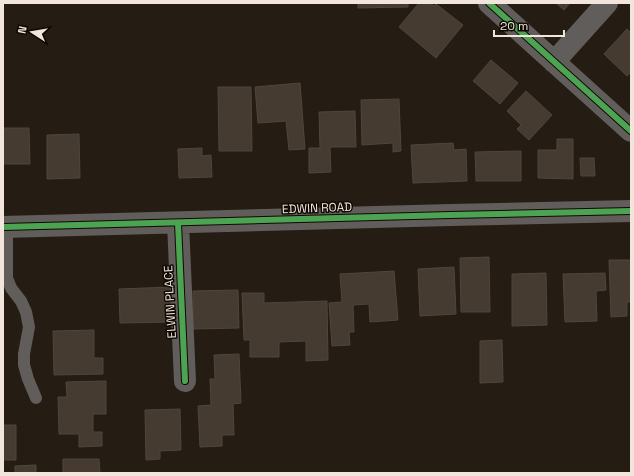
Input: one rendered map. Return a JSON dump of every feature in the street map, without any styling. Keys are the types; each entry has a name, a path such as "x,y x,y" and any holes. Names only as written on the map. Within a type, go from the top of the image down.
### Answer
{"street":[{"path":"489,3 631,132"},
{"path":"554,62 607,3"},
{"name":"EDWIN ROAD","path":"5,227 458,214 631,211"},
{"name":"ELWIN PLACE","path":"178,222 185,381"}],"lane":[{"path":"5,227 7,278 11,288 21,301 30,327 24,354 24,365 36,398"}],"building":[{"path":"358,3 408,3 408,7 358,8"},
{"path":"419,3 430,3 434,6 436,4 463,25 436,58 399,27"},
{"path":"556,3 570,3 564,10"},
{"path":"627,29 631,33 631,72 627,76 604,54"},
{"path":"491,60 518,83 500,104 473,81"},
{"path":"300,83 305,149 289,150 286,121 258,123 255,87"},
{"path":"218,87 251,87 252,151 219,151"},
{"path":"526,91 552,115 529,140 517,129 521,125 507,111"},
{"path":"399,99 401,151 393,152 393,143 362,145 361,100"},
{"path":"355,111 356,147 330,147 331,172 309,173 309,148 320,148 319,112"},
{"path":"3,128 29,128 30,164 3,164"},
{"path":"79,134 80,178 47,179 47,135"},
{"path":"557,139 573,139 573,179 538,178 538,150 557,150"},
{"path":"453,143 454,150 466,149 467,181 413,183 411,145"},
{"path":"202,148 202,156 211,155 212,177 179,178 178,149"},
{"path":"521,151 521,181 476,181 475,152"},
{"path":"580,158 594,158 595,176 581,176"},
{"path":"489,257 490,312 461,312 460,258"},
{"path":"609,260 631,260 631,302 627,302 627,316 611,317"},
{"path":"454,267 456,314 420,316 418,269"},
{"path":"394,271 398,320 370,322 369,304 353,305 354,332 349,332 350,345 332,346 329,303 342,302 340,274"},
{"path":"546,273 547,325 512,326 512,274"},
{"path":"605,273 606,290 596,291 597,321 565,322 563,274"},
{"path":"171,287 172,322 120,323 119,289"},
{"path":"238,290 239,328 193,329 193,291"},
{"path":"242,293 264,293 264,303 327,301 328,360 306,361 306,341 279,342 279,357 250,357 250,340 244,340"},
{"path":"94,330 94,358 103,358 103,374 54,375 53,331"},
{"path":"502,340 503,382 480,383 480,341"},
{"path":"239,354 241,403 233,404 234,435 222,435 222,446 200,447 198,406 211,405 210,379 215,379 214,355"},
{"path":"106,381 106,414 93,414 93,432 102,432 102,446 79,447 79,434 59,434 58,397 67,397 66,382"},
{"path":"180,409 181,450 160,451 160,459 146,460 145,410"},
{"path":"3,425 16,425 16,460 3,460"},
{"path":"63,459 99,459 100,473 63,473"},
{"path":"36,465 36,473 15,473 15,466"}],"cycle path":[{"path":"489,3 631,131"},
{"path":"3,227 631,211"},
{"path":"178,223 185,381"}]}
